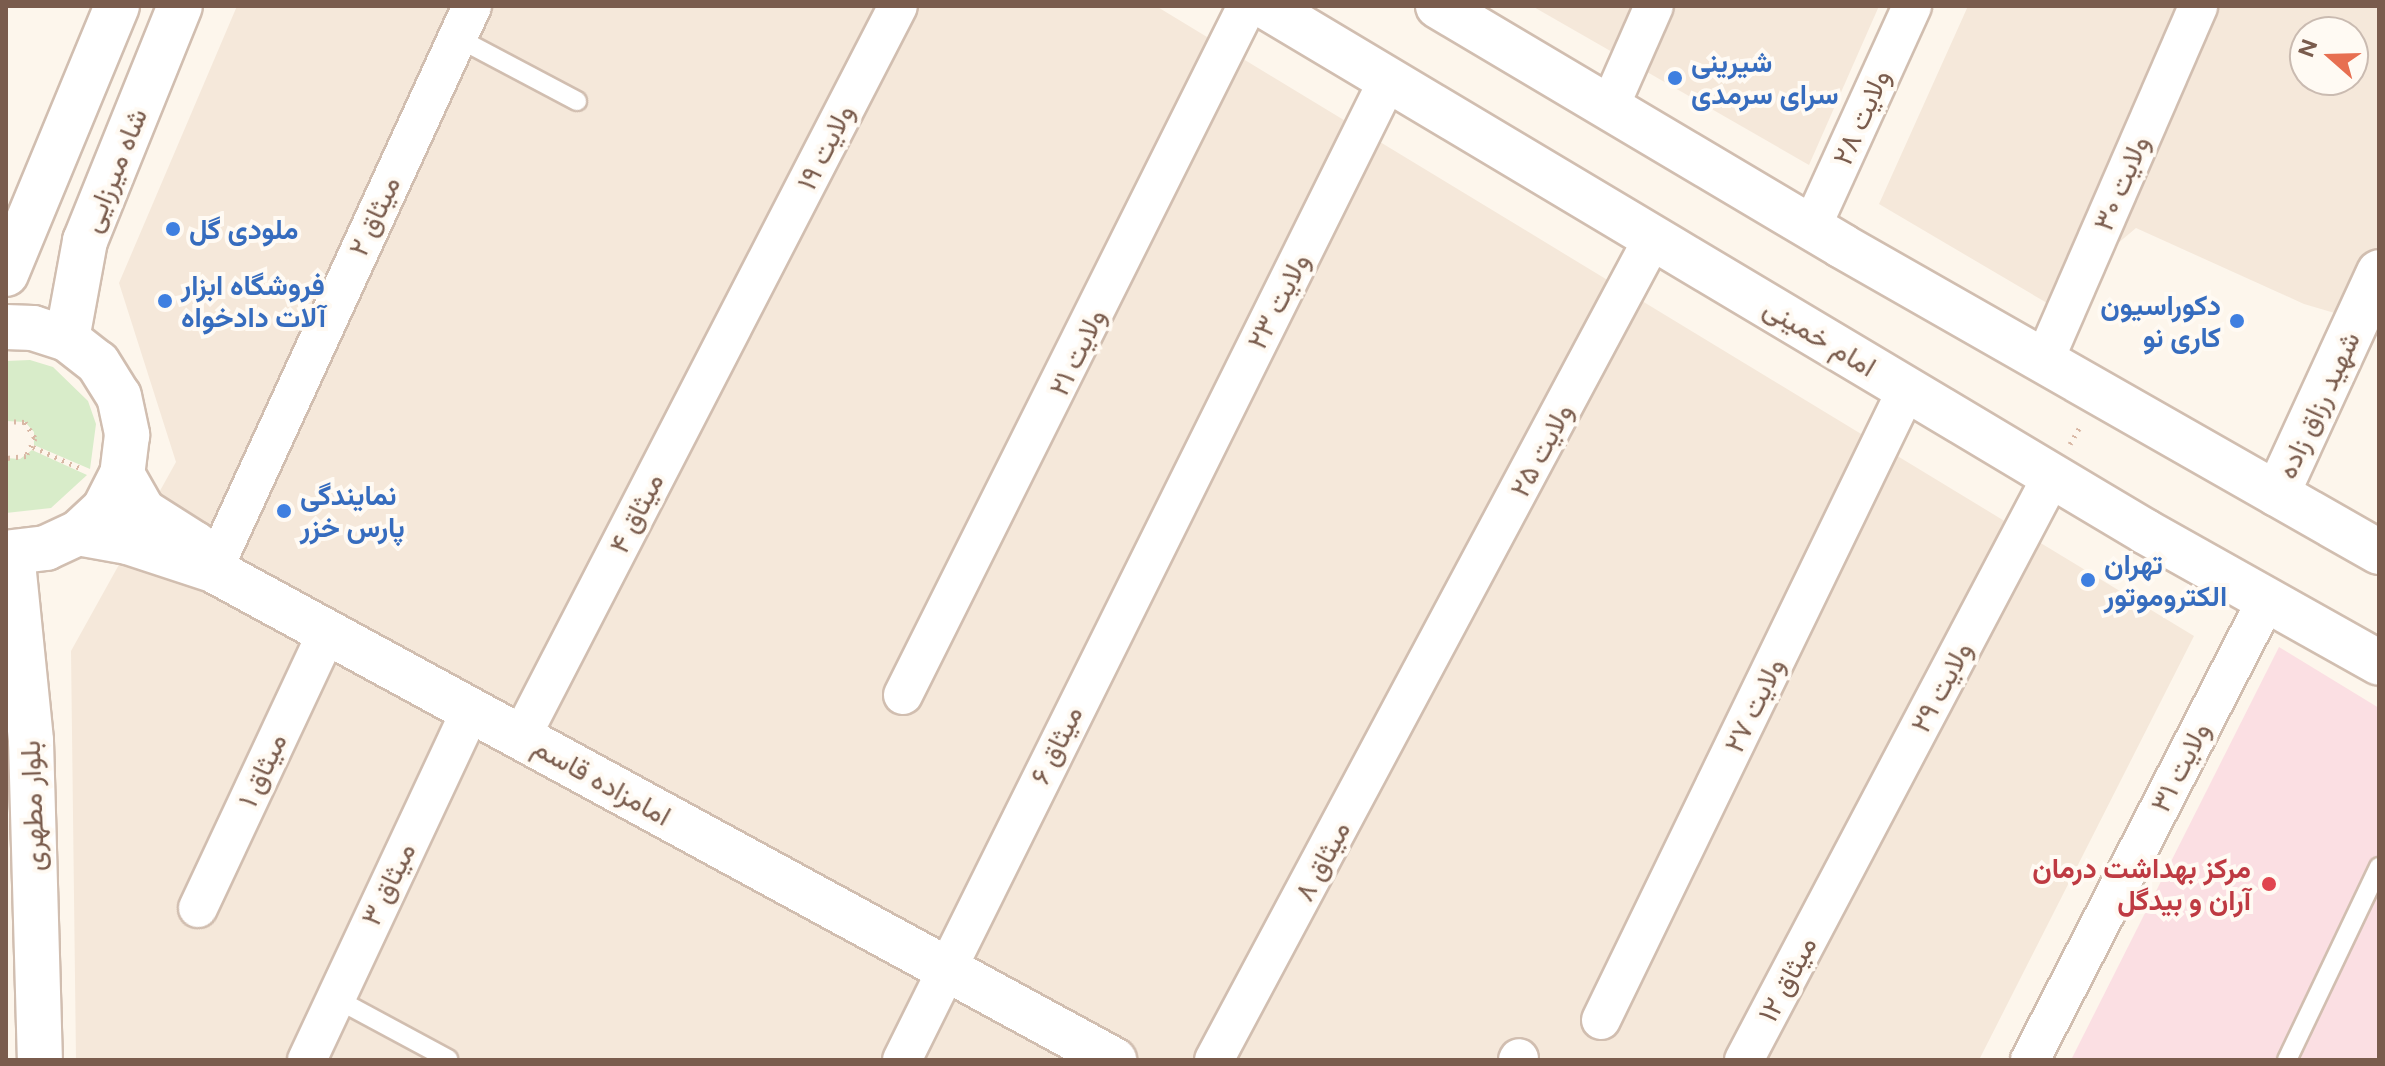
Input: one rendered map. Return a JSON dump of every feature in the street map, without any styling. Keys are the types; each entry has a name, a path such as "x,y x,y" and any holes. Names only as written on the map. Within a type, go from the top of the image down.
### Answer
{"street":[{"name":"شاه میرزایی","path":"6,274 117,6"},
{"name":"شاه میرزایی","path":"67,339 85,241 180,6"},
{"name":"ولایت ۱۹","path":"752,289 898,6"},
{"name":"ولایت ۲۱","path":"903,695 1247,6"},
{"name":"امام خمینی","path":"1265,6 2052,476 2379,663"},
{"path":"1438,6 1811,228 2379,552"},
{"path":"1609,108 1654,6"},
{"name":"ولایت ۲۸","path":"1811,228 1912,6"},
{"name":"ولایت ۳۰","path":"2044,361 2198,6"},
{"name":"میثاق ۲","path":"213,570 464,21"},
{"name":"ولایت ۲۳","path":"1167,522 1388,80"},
{"name":"ولایت ۲۵","path":"1430,662 1653,238"},
{"name":"شهید رزاق زاده","path":"2277,494 2379,272"},
{"name":"میثاق ۴","path":"521,737 752,289"},
{"path":"6,327 33,328 67,339 98,363 119,396 127,435 106,471 104,509 78,533 46,548 9,553"},
{"name":"ولایت ۲۷","path":"1601,1020 1907,389"},
{"path":"106,471 143,511 195,544 213,570"},
{"name":"ولایت ۲۹","path":"1830,897 2052,476"},
{"name":"میثاق ۶","path":"902,1060 1167,522"},
{"name":"امامزاده قاسم","path":"78,533 128,542 213,570 1114,1060"},
{"name":"بلوار مطهری","path":"9,553 31,741 40,1060"},
{"name":"ولایت ۳۱","path":"2030,1060 2267,599"},
{"name":"میثاق ۱","path":"198,908 327,632"},
{"name":"میثاق ۸","path":"1214,1060 1430,662"},
{"name":"میثاق ۳","path":"307,1060 333,997 471,710"},
{"name":"میثاق ۱۲","path":"1744,1060 1830,897"}],"lane":[{"path":"464,21 577,101"},
{"path":"2287,1060 2379,867"},
{"path":"333,997 448,1059"}],"path":[{"path":"2052,476 2100,393"},
{"path":"6,421 19,419 30,426 33,447"},
{"path":"33,447 106,471"},
{"path":"6,458 20,459 33,447"}],"shaded area":[{"path":"237,6 1156,6 2194,636 1979,1060 76,1060 71,651 176,462 119,283"},
{"path":"1532,6 1879,6 1809,165"},
{"path":"1968,6 2379,6 2379,326 2304,304 2136,228 2047,303 1879,204"},
{"name":"مرکز بهداشت درمان آران و بیدگل","path":"2279,647 2379,708 2379,1060 2071,1060"}],"green space":[{"path":"30,360 53,367 88,401 96,424 90,469 34,445 34,432 25,422 6,421 6,361"},
{"path":"32,450 87,475 51,508 6,513 6,458 20,459"}],"place":[{"name":"شیرینی سرای سرمدی","path":"1675,78"},
{"name":"ملودی گل","path":"173,229"},
{"name":"فروشگاه ابزار آلات دادخواه","path":"165,301"},
{"name":"دکوراسیون کاری نو","path":"2237,321"},
{"name":"نمایندگی پارس خزر","path":"284,511"},
{"name":"تهران الکتروموتور","path":"2088,580"},
{"name":"مرکز بهداشت درمان آران و بیدگل","path":"2269,884"}]}
